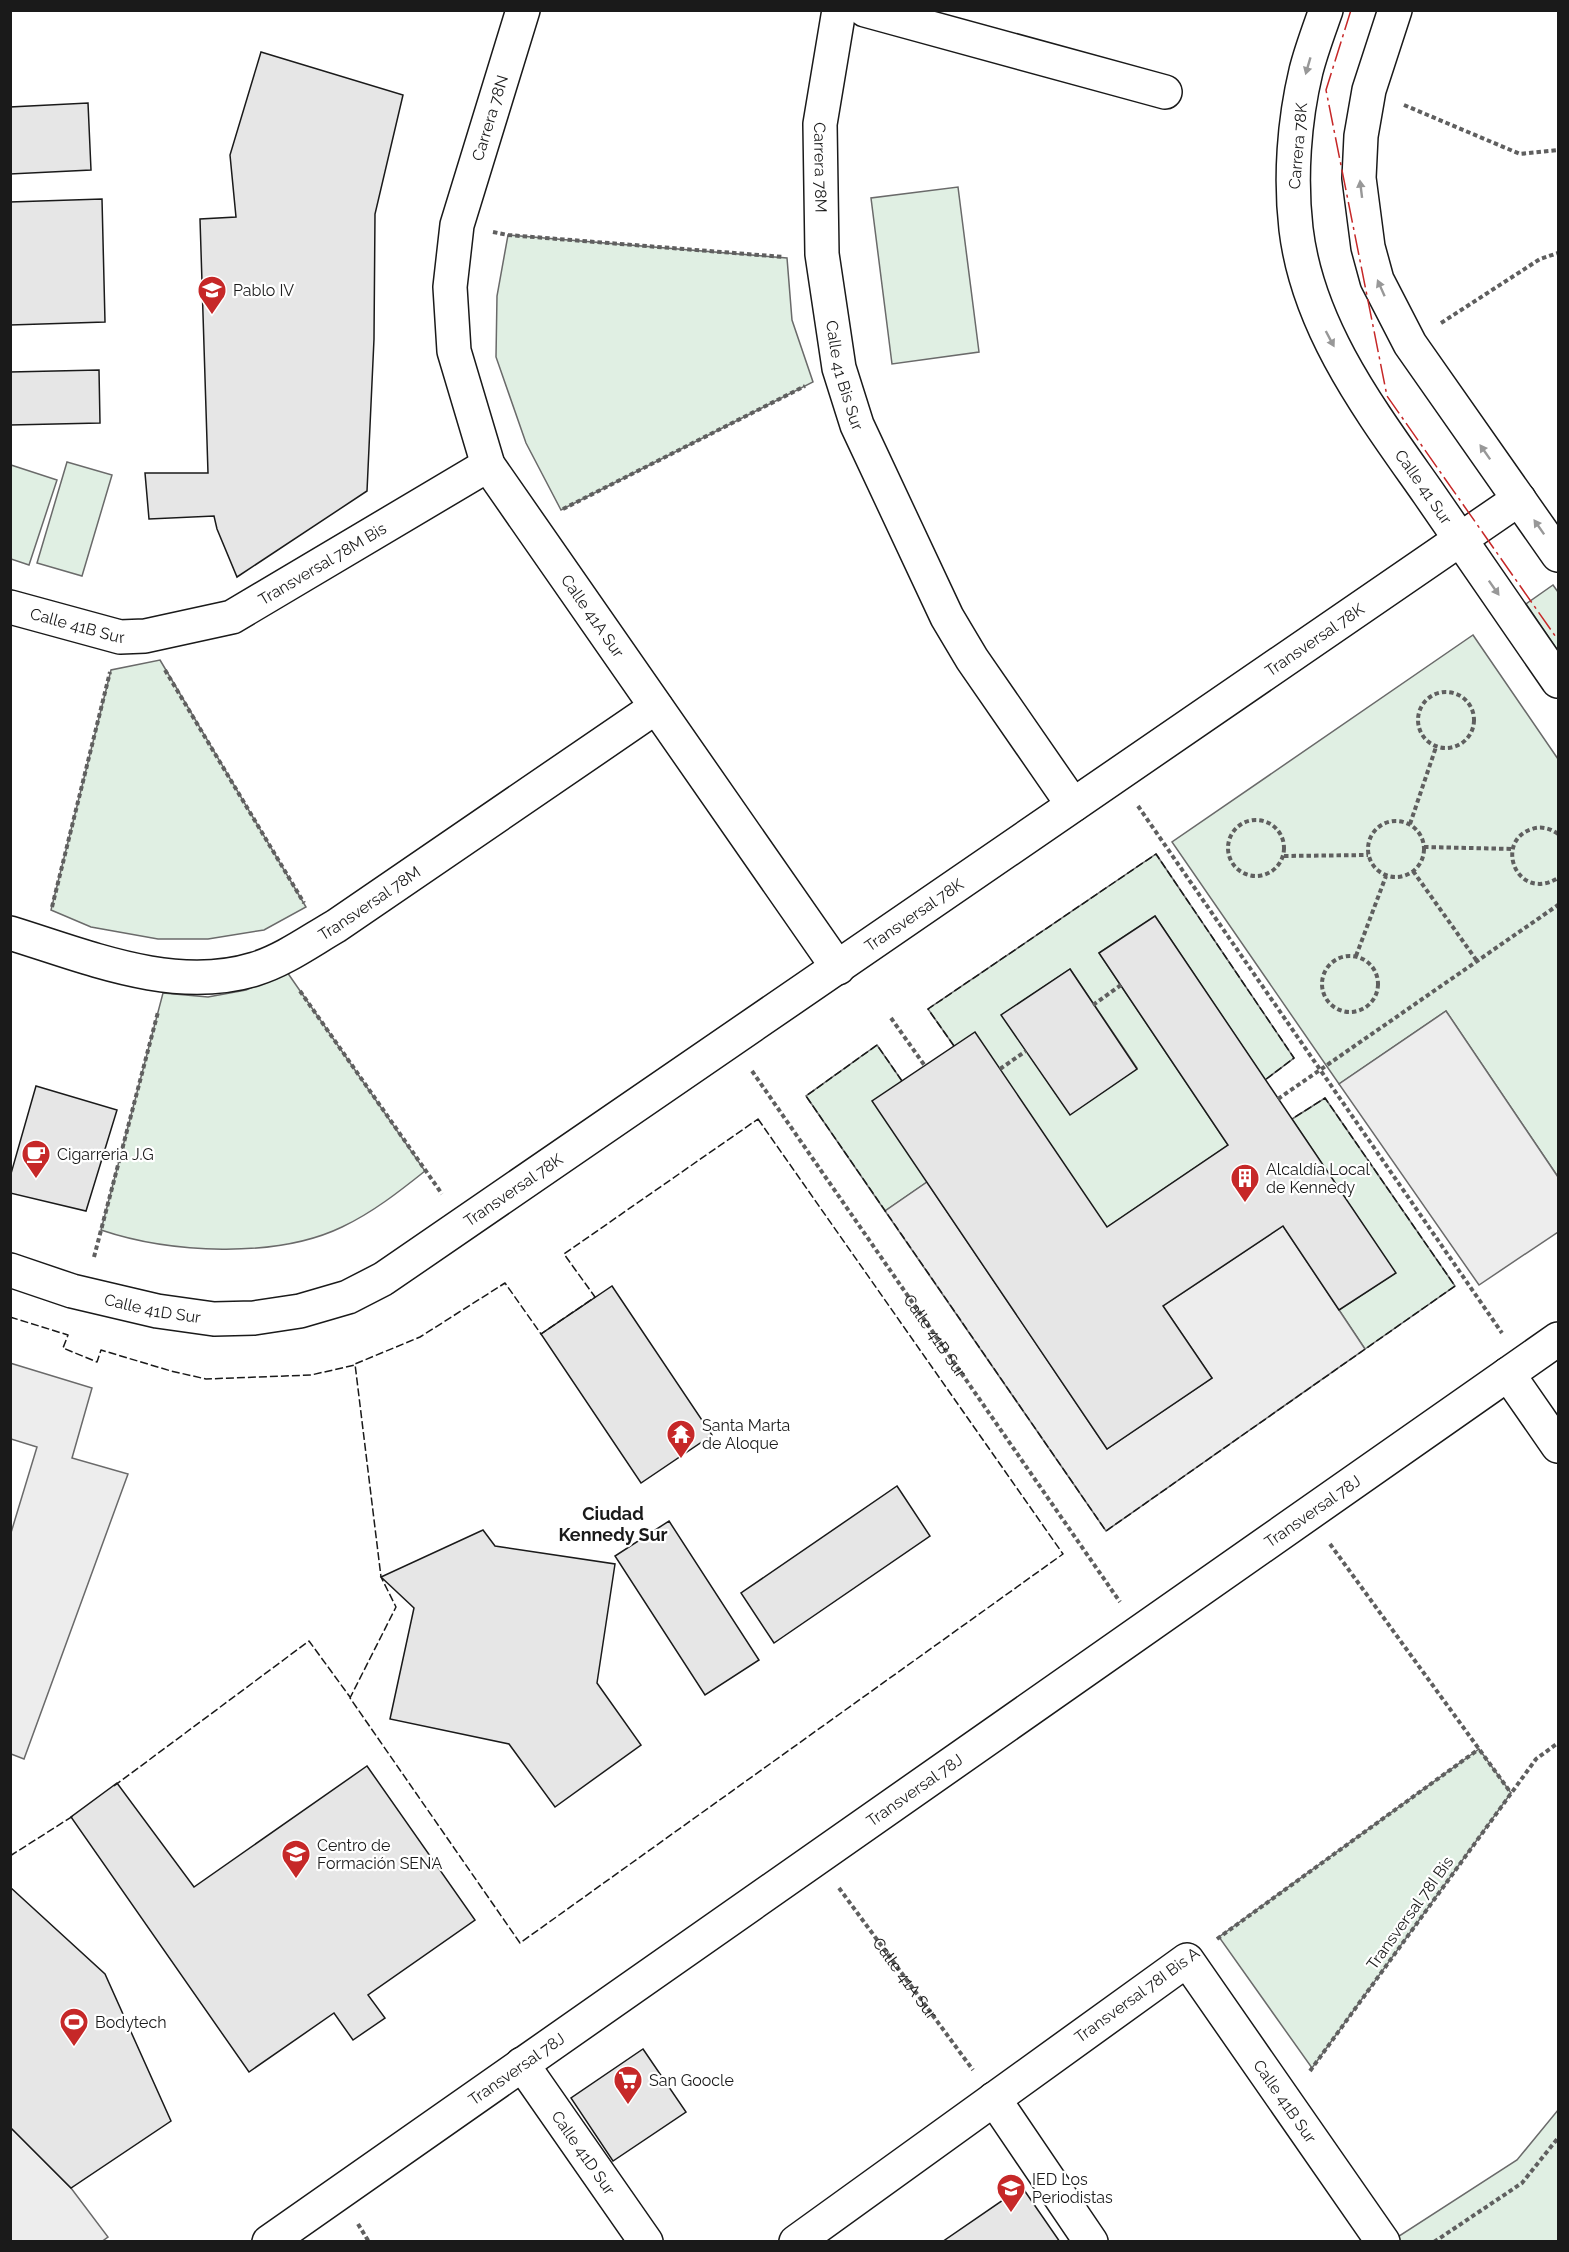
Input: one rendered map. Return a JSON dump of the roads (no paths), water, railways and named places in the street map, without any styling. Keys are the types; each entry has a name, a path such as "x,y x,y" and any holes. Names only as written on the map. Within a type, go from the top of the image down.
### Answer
{"street":[{"name":"Carrera 78M","path":"822,254 820,124 839,10"},
{"path":"865,10 1165,92"},
{"name":"Carrera 78K","path":"1309,284 1296,222 1294,194 1297,126 1306,71 1326,10"},
{"path":"1395,10 1369,90 1361,136 1359,178 1368,247 1377,280 1395,319 1410,344 1558,555"},
{"name":"Carrera 78N","path":"457,225 514,13"},
{"name":"Calle 41A Sur","path":"457,225 450,287 454,351 488,465 838,968"},
{"name":"Calle 41 Bis Sur","path":"822,254 839,368 857,425 947,617 972,659 1073,805"},
{"name":"Calle 41 Sur","path":"1309,284 1322,323 1380,425 1558,681"},
{"name":"Transversal 78M Bis","path":"132,636 232,617 488,465"},
{"name":"Transversal 78K","path":"300,1311 348,1297 383,1279 1519,499"},
{"name":"Calle 41B Sur","path":"10,607 132,636"},
{"name":"Transversal 78M","path":"10,933 108,963 167,976 212,976 255,969 322,934 656,707"},
{"name":"Calle 41D Sur","path":"10,1270 84,1293 157,1311 214,1319 254,1318 300,1311"},
{"name":"Transversal 78J","path":"269,2241 1558,1339"},
{"path":"1515,1369 1558,1446"},
{"name":"Calle 41B Sur","path":"1186,1960 1383,2241"},
{"name":"Transversal 78I Bis A","path":"796,2241 1186,1960"},
{"name":"Calle 41D Sur","path":"522,2064 646,2241"},
{"path":"994,2099 1091,2241"}],"place":[{"name":"Pablo IV","path":"212,316"},
{"name":"Cigarreria J.G","path":"36,1180"},
{"name":"Alcaldía Local de Kennedy","path":"1245,1204"},
{"name":"Santa Marta de Aloque","path":"681,1460"},
{"name":"Centro de Formación SENA","path":"296,1880"},
{"name":"Bodytech","path":"74,2048"},
{"name":"San Goocle","path":"628,2106"},
{"name":"IED Los Periodistas","path":"1011,2214"}],"district":[{"name":"Ciudad Kennedy Sur","path":"613,1523"}]}
